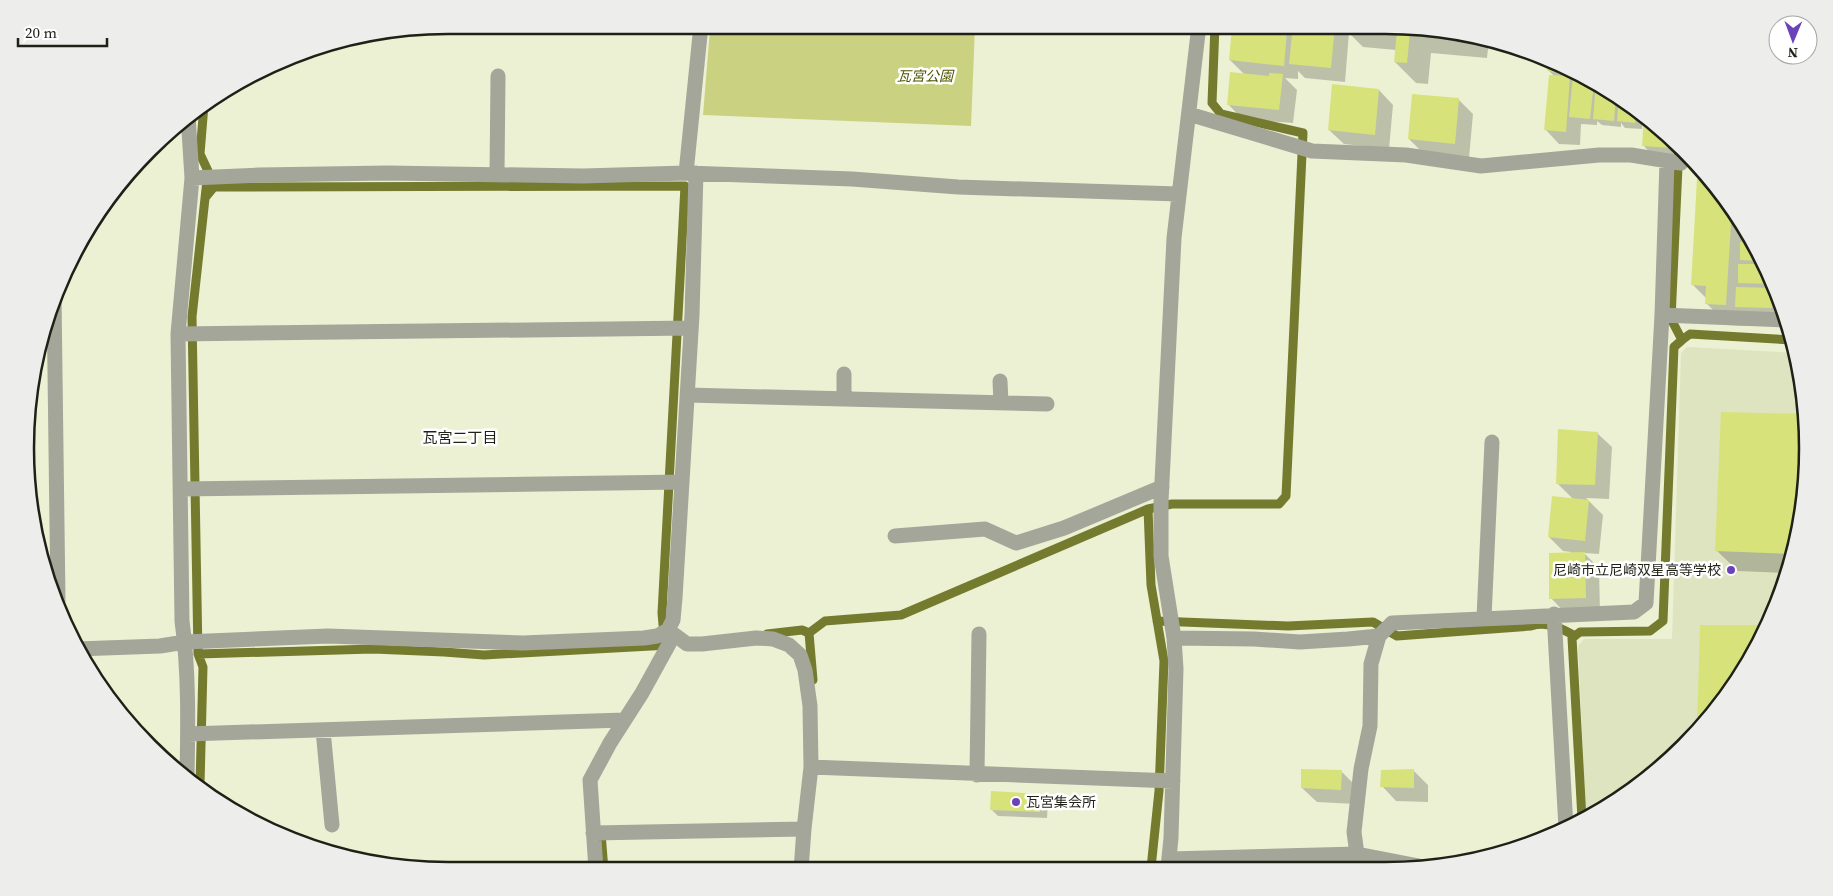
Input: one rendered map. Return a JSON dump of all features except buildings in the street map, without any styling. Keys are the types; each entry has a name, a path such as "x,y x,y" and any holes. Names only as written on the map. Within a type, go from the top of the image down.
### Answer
{"street":[{"path":"595,862 590,780 669,644 668,630 674,613 691,328 691,173 699,34"},
{"path":"1169,862 1176,669 1174,638 1161,556 1162,487 1174,238 1198,34"},
{"path":"497,175 498,76"},
{"path":"1189,114 1312,151 1406,155 1481,166 1599,155 1632,155 1681,163 1683,160"},
{"path":"187,769 185,642 182,621 178,334 192,178 188,126"},
{"path":"1357,854 1354,832 1361,769 1370,726 1371,664 1379,636 1392,623 1554,614 1634,612 1646,604 1667,315 1667,161"},
{"path":"192,178 388,173 583,176 691,173 958,187 1178,194"},
{"path":"1667,315 1778,320"},
{"path":"54,320 58,586"},
{"path":"178,334 691,328"},
{"path":"844,374 844,398"},
{"path":"1000,381 1001,403"},
{"path":"688,395 1047,404"},
{"path":"1484,618 1492,442"},
{"path":"181,489 682,482"},
{"path":"895,536 985,529 1016,544 1064,528 1162,487"},
{"path":"1554,614 1566,821"},
{"path":"86,649 328,636 523,643 644,638 657,636 668,630"},
{"path":"668,630 687,644 756,638 773,639 790,645 800,655 805,670 810,706 811,767 802,862"},
{"path":"977,774 979,634"},
{"path":"1174,638 1254,639 1300,642 1379,636"},
{"path":"188,734 624,720"},
{"path":"323,730 332,825"},
{"path":"811,767 1173,781"},
{"path":"593,832 804,829"},
{"path":"1207,862 1357,854 1396,862"}],"shaded area":[{"name":"尼崎市立尼崎双星高等学校","path":"1687,347 1788,353 1796,394 1799,448 1796,502 1791,529 1785,555 1768,607 1744,655 1714,700 1678,741 1658,759 1637,777 1586,810 1578,646 1584,639 1672,639 1681,353"}],"green space":[{"name":"瓦宮公園","path":"710,34 975,34 971,126 703,115"}],"waterway":[{"path":"809,633 825,621 901,615 1148,509 1172,504 1279,504 1286,496 1303,133 1221,114 1212,103 1215,34"},
{"path":"200,780 203,667 198,654 192,317 208,171 200,154 203,114"},
{"path":"1582,813 1572,638 1580,632 1650,631 1663,621 1674,347 1682,340 1671,319 1679,156"},
{"path":"205,198 214,187 685,186 662,613 664,636"},
{"path":"1682,340 1690,334 1785,340"},
{"path":"1148,509 1151,585 1164,661 1159,791 1152,862"},
{"path":"1157,621 1288,626 1373,622 1397,636 1543,624 1559,628 1575,636"},
{"path":"767,634 802,630 809,633 813,680"},
{"path":"198,654 373,649 484,655 670,645"},
{"path":"601,833 603,862"}],"place":[{"name":"尼崎市立尼崎双星高等学校","path":"1731,570"},
{"name":"瓦宮集会所","path":"1016,802"}],"district":[{"name":"瓦宮二丁目","path":"460,438"}]}
